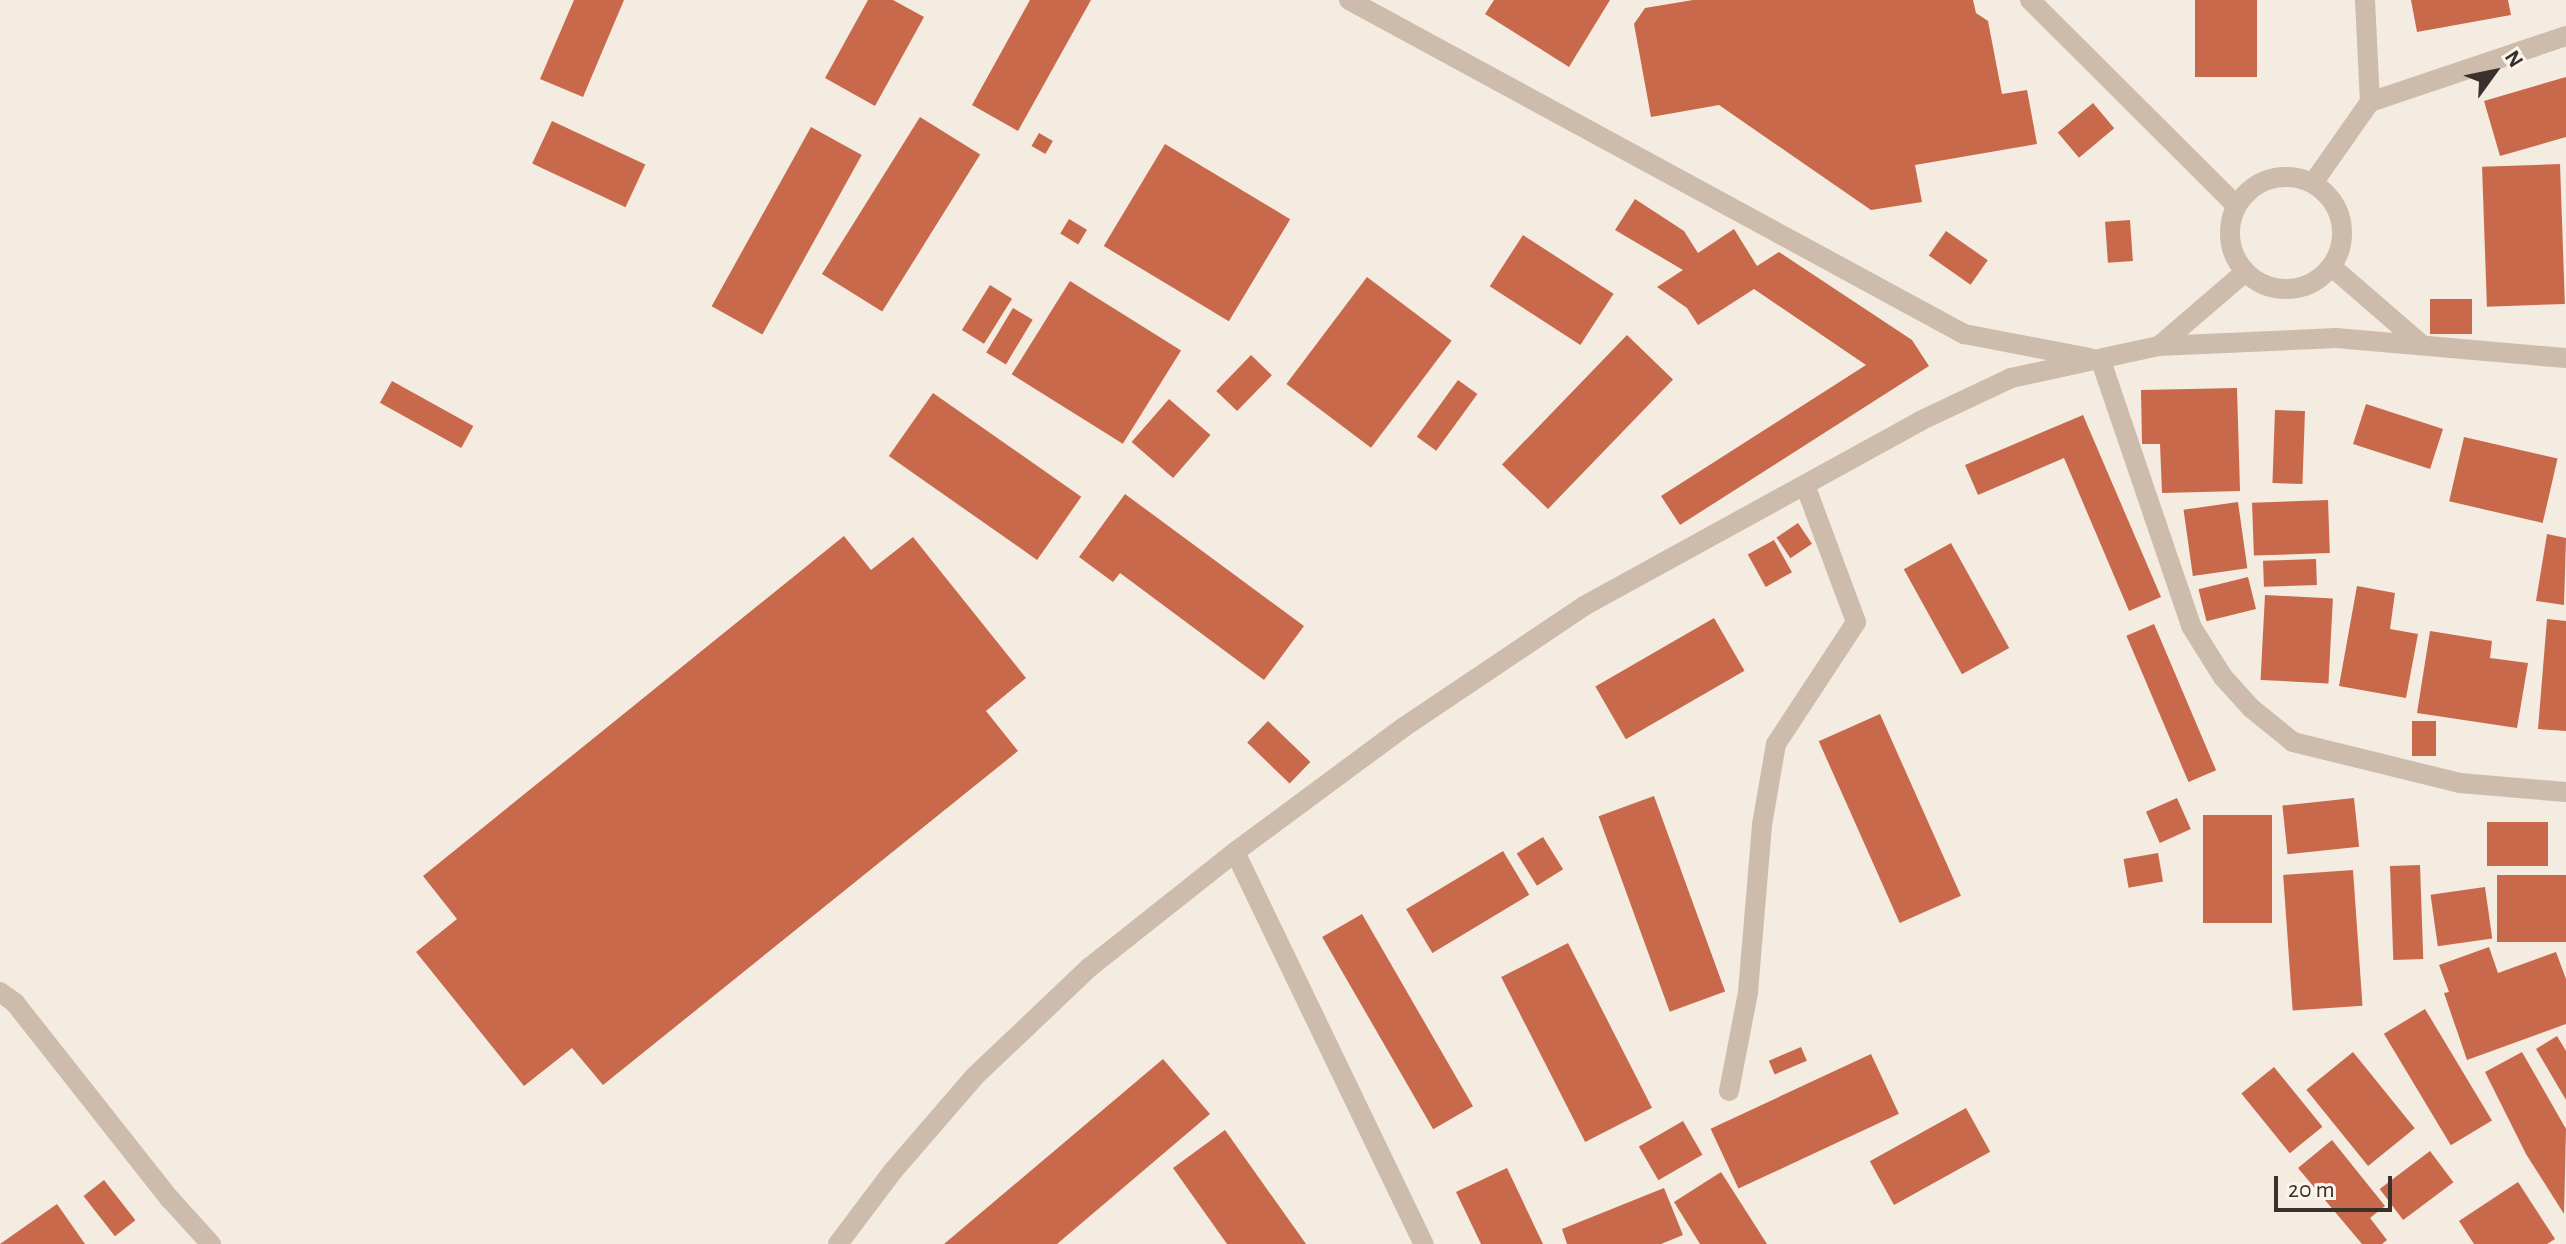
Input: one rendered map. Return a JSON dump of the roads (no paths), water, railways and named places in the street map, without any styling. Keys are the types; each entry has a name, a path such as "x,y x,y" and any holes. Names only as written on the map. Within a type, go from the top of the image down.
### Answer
{"street":[{"path":"1349,0 1964,334 2101,361"},
{"path":"2030,0 2236,205"},
{"path":"2365,0 2370,102"},
{"path":"2313,183 2370,102 2566,36"},
{"path":"2285,176 2313,183 2336,206 2341,221 2343,237 2332,267 2317,280 2299,288 2280,289 2261,284 2245,272 2234,257 2229,240 2236,205 2256,183 2285,176"},
{"path":"2332,267 2421,344"},
{"path":"2159,346 2245,272"},
{"path":"838,1244 893,1171 974,1077 1090,967 1235,852 1404,727 1584,606 1920,421 2011,378 2101,361 2159,346 2336,338 2566,358"},
{"path":"2101,361 2191,626 2223,677 2251,708 2293,742 2305,746 2460,783 2566,792"},
{"path":"1729,1091 1748,992 1762,825 1776,744 1856,622 1805,485"},
{"path":"1235,852 1424,1244"},
{"path":"0,992 15,1003 170,1199 211,1244"}]}
